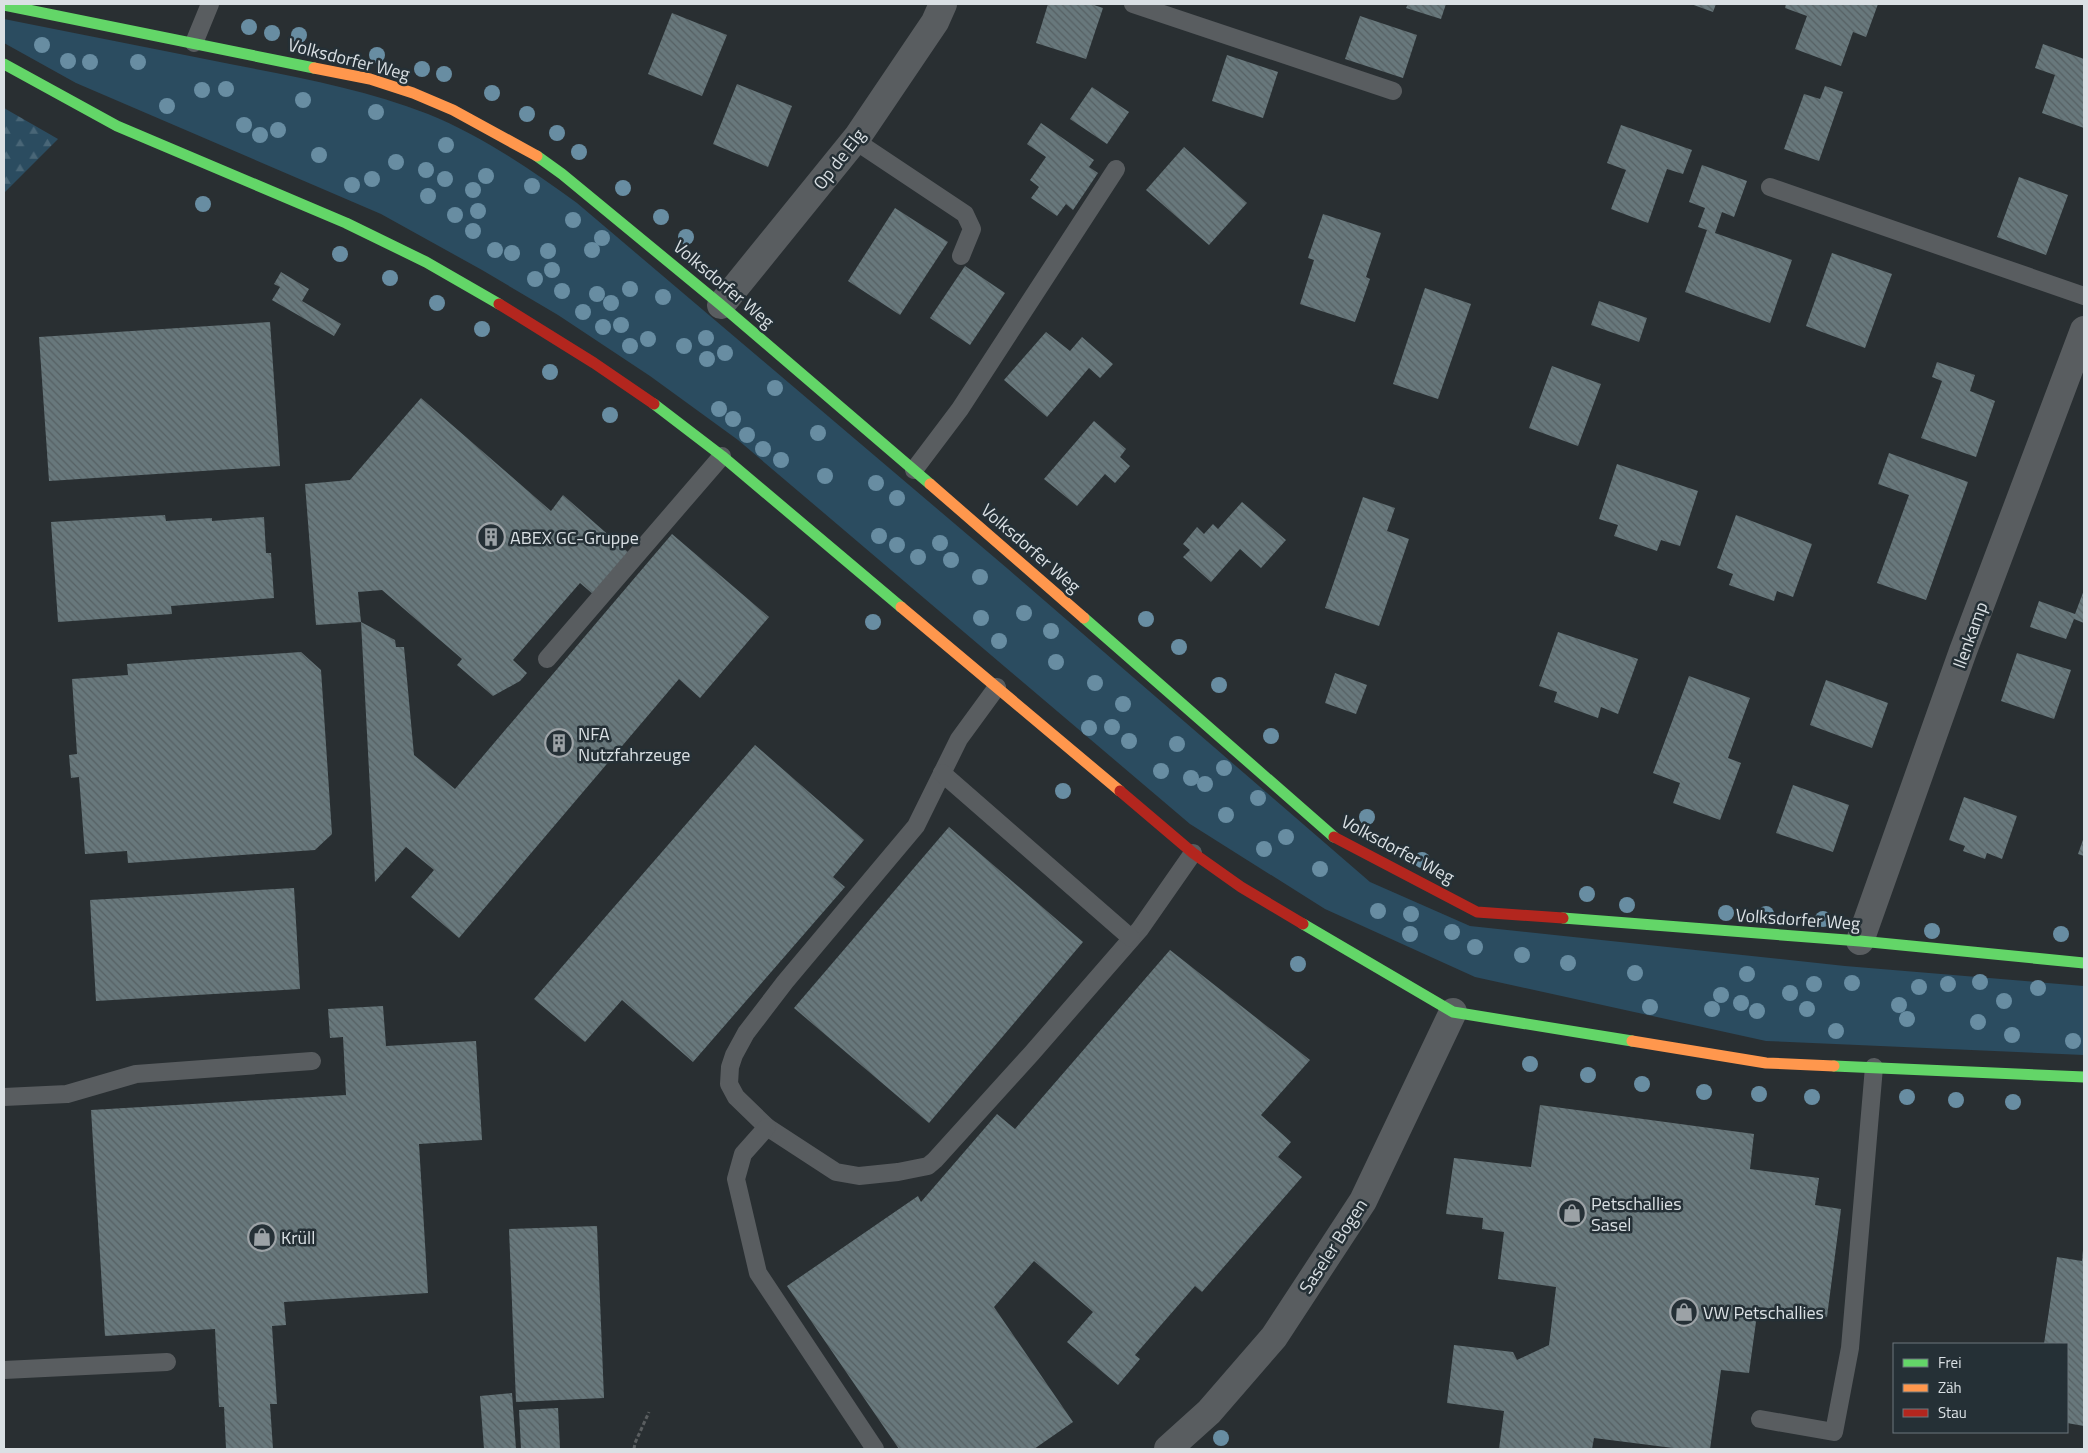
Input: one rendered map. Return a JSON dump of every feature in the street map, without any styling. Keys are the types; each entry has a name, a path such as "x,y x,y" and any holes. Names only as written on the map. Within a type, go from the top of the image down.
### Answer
{"street":[{"name":"Op de Elg","path":"721,305 854,140 935,22 944,4"},
{"name":"Volksdorfer Weg","path":"4,5 370,79 413,93 475,120 526,149 562,174 721,305 914,470 1334,837 1477,912 1860,941 2084,964"},
{"path":"4,64 117,126 346,223 426,262 494,301 594,363 657,406 722,456 1193,853 1241,887 1453,1012 1766,1063 2084,1076"},
{"name":"Ilenkamp","path":"1860,941 1963,651 2084,330"},
{"name":"Saseler Bogen","path":"1178,1446 1274,1337 1363,1201 1453,1012"}],"lane":[{"path":"194,43 210,4"},
{"path":"1133,4 1393,91"},
{"path":"854,140 965,214 972,229 961,256"},
{"path":"914,470 960,409 1116,169"},
{"path":"1770,187 2084,296"},
{"path":"547,659 722,456"},
{"path":"997,687 966,727 916,826 785,982 746,1033 734,1055 730,1067 729,1084 736,1097 767,1127 836,1172 859,1176 898,1172 928,1166 1032,1053 1131,938 1193,853"},
{"path":"942,773 1131,938"},
{"path":"4,1097 67,1094 136,1074 312,1061"},
{"path":"1760,1419 1834,1432 1850,1348 1874,1067"},
{"path":"767,1127 743,1154 736,1178 758,1273 875,1449"},
{"path":"4,1370 168,1362"}],"path":[{"path":"634,1449 649,1412"}],"green space":[{"path":"4,19 280,74 379,97 448,123 505,154 577,203 1008,569 1370,882 1470,926 1845,966 2084,986 2084,1055 1766,1041 1475,977 1325,909 1190,824 738,440 650,376 558,315 381,214 76,83 4,43"},
{"path":"4,108 58,139 4,193"}],"building":[{"path":"1048,4 1091,4 1103,8 1086,59 1036,43"},
{"path":"1408,4 1446,4 1441,19 1406,8"},
{"path":"1691,4 1716,4 1713,12"},
{"path":"1786,4 1878,4 1866,37 1853,32 1841,66 1795,49 1807,16 1785,8"},
{"path":"672,13 727,35 702,96 648,74"},
{"path":"1360,16 1417,35 1403,78 1345,59"},
{"path":"2043,44 2084,59 2084,128 2042,113 2055,75 2035,68"},
{"path":"1227,55 1278,72 1263,118 1212,101"},
{"path":"737,84 792,106 768,167 713,144"},
{"path":"1825,86 1843,92 1819,161 1784,149 1804,94 1820,99"},
{"path":"1092,87 1129,112 1107,144 1070,119"},
{"path":"1041,123 1094,160 1089,167 1098,173 1073,210 1066,204 1057,216 1031,198 1039,187 1030,180 1046,157 1027,144"},
{"path":"1621,125 1692,150 1683,174 1667,169 1648,223 1611,209 1626,170 1607,163"},
{"path":"1184,147 1247,203 1209,245 1146,190"},
{"path":"1702,165 1747,181 1734,217 1722,212 1715,233 1792,260 1770,323 1685,292 1707,230 1698,227 1705,208 1689,202"},
{"path":"2019,177 2068,195 2046,255 1997,237"},
{"path":"895,208 948,242 900,315 848,281"},
{"path":"1323,214 1381,233 1366,277 1370,279 1355,322 1300,304 1314,260 1308,258"},
{"path":"1832,253 1892,274 1865,348 1806,326"},
{"path":"965,266 1005,293 970,345 930,318"},
{"path":"281,272 309,289 302,301 341,324 334,336 272,300 280,287 274,284"},
{"path":"1425,288 1471,304 1438,399 1393,384"},
{"path":"1599,301 1647,318 1639,342 1591,325"},
{"path":"270,322 280,466 49,481 39,337"},
{"path":"1046,332 1070,351 1082,337 1113,364 1100,378 1089,368 1047,417 1004,380"},
{"path":"1937,362 1975,375 1970,391 1995,401 1976,457 1921,438 1942,381 1932,377"},
{"path":"1552,366 1601,384 1578,446 1529,428"},
{"name":"ABEX GC-Gruppe","path":"421,398 551,511 563,495 629,553 594,595 580,583 513,660 527,673 520,681 493,696 457,665 462,659 382,590 358,592 361,622 316,625 305,484 350,480"},
{"path":"1094,421 1126,449 1120,457 1130,466 1115,483 1105,474 1077,506 1044,479"},
{"path":"1889,453 1968,482 1926,600 1877,583 1909,495 1878,484"},
{"path":"1617,464 1698,491 1680,546 1661,540 1657,551 1614,536 1618,525 1599,519"},
{"path":"1363,497 1395,508 1387,531 1409,539 1379,626 1325,608"},
{"path":"1242,502 1286,540 1261,568 1240,549 1211,582 1183,557 1190,550 1183,544 1197,527 1204,534 1213,524 1218,529"},
{"path":"165,515 166,521 212,518 212,521 264,517 266,553 271,553 274,598 171,606 172,614 58,622 51,522"},
{"path":"1736,515 1812,544 1793,597 1777,591 1774,601 1729,585 1733,574 1717,568"},
{"name":"NFA Nutzfahrzeuge","path":"672,534 769,617 700,698 679,679 459,938 411,897 434,870 406,847 375,882 361,622 395,640 396,647 404,647 414,755 455,789"},
{"path":"2084,590 2084,623 2074,619 2066,639 2030,627 2039,601 2075,614"},
{"path":"1558,632 1638,659 1618,714 1601,707 1598,718 1554,702 1557,692 1539,686"},
{"path":"301,652 321,670 332,834 315,850 128,863 127,851 85,854 79,777 71,778 69,755 77,754 72,679 128,675 127,664"},
{"path":"2017,653 2071,670 2054,719 2001,701"},
{"path":"1335,673 1367,685 1356,714 1325,703"},
{"path":"1689,676 1750,698 1728,758 1741,763 1720,820 1673,803 1680,783 1653,773"},
{"path":"1826,680 1888,703 1872,748 1810,725"},
{"path":"755,745 864,840 833,877 845,887 693,1062 622,1000 585,1042 534,999"},
{"path":"1793,785 1849,805 1833,852 1776,833"},
{"path":"1964,797 2017,816 2002,859 1987,853 1985,859 1963,851 1965,846 1949,840"},
{"path":"949,827 1083,942 929,1123 794,1008"},
{"path":"2084,837 2084,856 2078,854"},
{"path":"294,888 300,989 96,1001 90,900"},
{"path":"1170,950 1310,1060 1261,1115 1291,1142 1278,1157 1302,1177 1202,1292 1195,1286 1135,1355 1140,1359 1118,1385 1067,1342 1093,1312 1034,1261 994,1307 1073,1422 1034,1449 899,1449 787,1286 918,1196 921,1202 997,1114 1015,1129"},
{"path":"383,1006 386,1046 476,1041 482,1140 419,1144 428,1293 284,1302 286,1325 272,1326 277,1404 270,1404 273,1449 226,1449 224,1407 219,1407 215,1329 105,1336 91,1110 346,1095 343,1037 330,1038 328,1009"},
{"path":"1540,1105 1754,1134 1750,1169 1819,1178 1815,1205 1841,1209 1827,1317 1758,1307 1749,1373 1721,1370 1710,1449 1681,1449 1594,1438 1592,1449 1499,1449 1504,1411 1447,1403 1454,1345 1513,1352 1517,1360 1549,1345 1556,1287 1498,1279 1504,1232 1482,1229 1483,1218 1446,1214 1454,1158 1531,1167"},
{"path":"597,1226 604,1398 516,1402 509,1229"},
{"path":"2084,1250 2084,1426 2068,1423 2068,1343 2044,1343 2057,1257 2082,1261"},
{"path":"512,1393 516,1449 484,1449 480,1396"},
{"path":"558,1408 560,1449 521,1449 519,1410"}],"traffic: fast":[{"path":"4,5 314,68"},
{"path":"4,64 117,126 346,223 426,262 499,304"},
{"path":"537,156 562,174 721,305 930,484"},
{"path":"654,404 722,456 901,607"},
{"path":"1084,618 1334,837"},
{"path":"1563,918 1860,941 2084,963"},
{"path":"1303,924 1453,1012 1632,1041"},
{"path":"1834,1066 2084,1077"}],"traffic: slow":[{"path":"314,68 370,79 413,93 453,110 537,156"},
{"path":"930,484 1084,618"},
{"path":"901,607 1120,791"},
{"path":"1632,1041 1766,1063 1834,1066"}],"traffic: jam":[{"path":"499,304 594,363 654,404"},
{"path":"1120,791 1193,853 1241,887 1303,924"},
{"path":"1334,837 1477,912 1563,918"}],"place":[{"name":"ABEX GC-Gruppe","path":"491,537"},
{"name":"NFA Nutzfahrzeuge","path":"559,743"},
{"name":"Petschallies Sasel","path":"1572,1213"},
{"name":"Krüll","path":"262,1237"},
{"name":"VW Petschallies","path":"1684,1312"}]}
